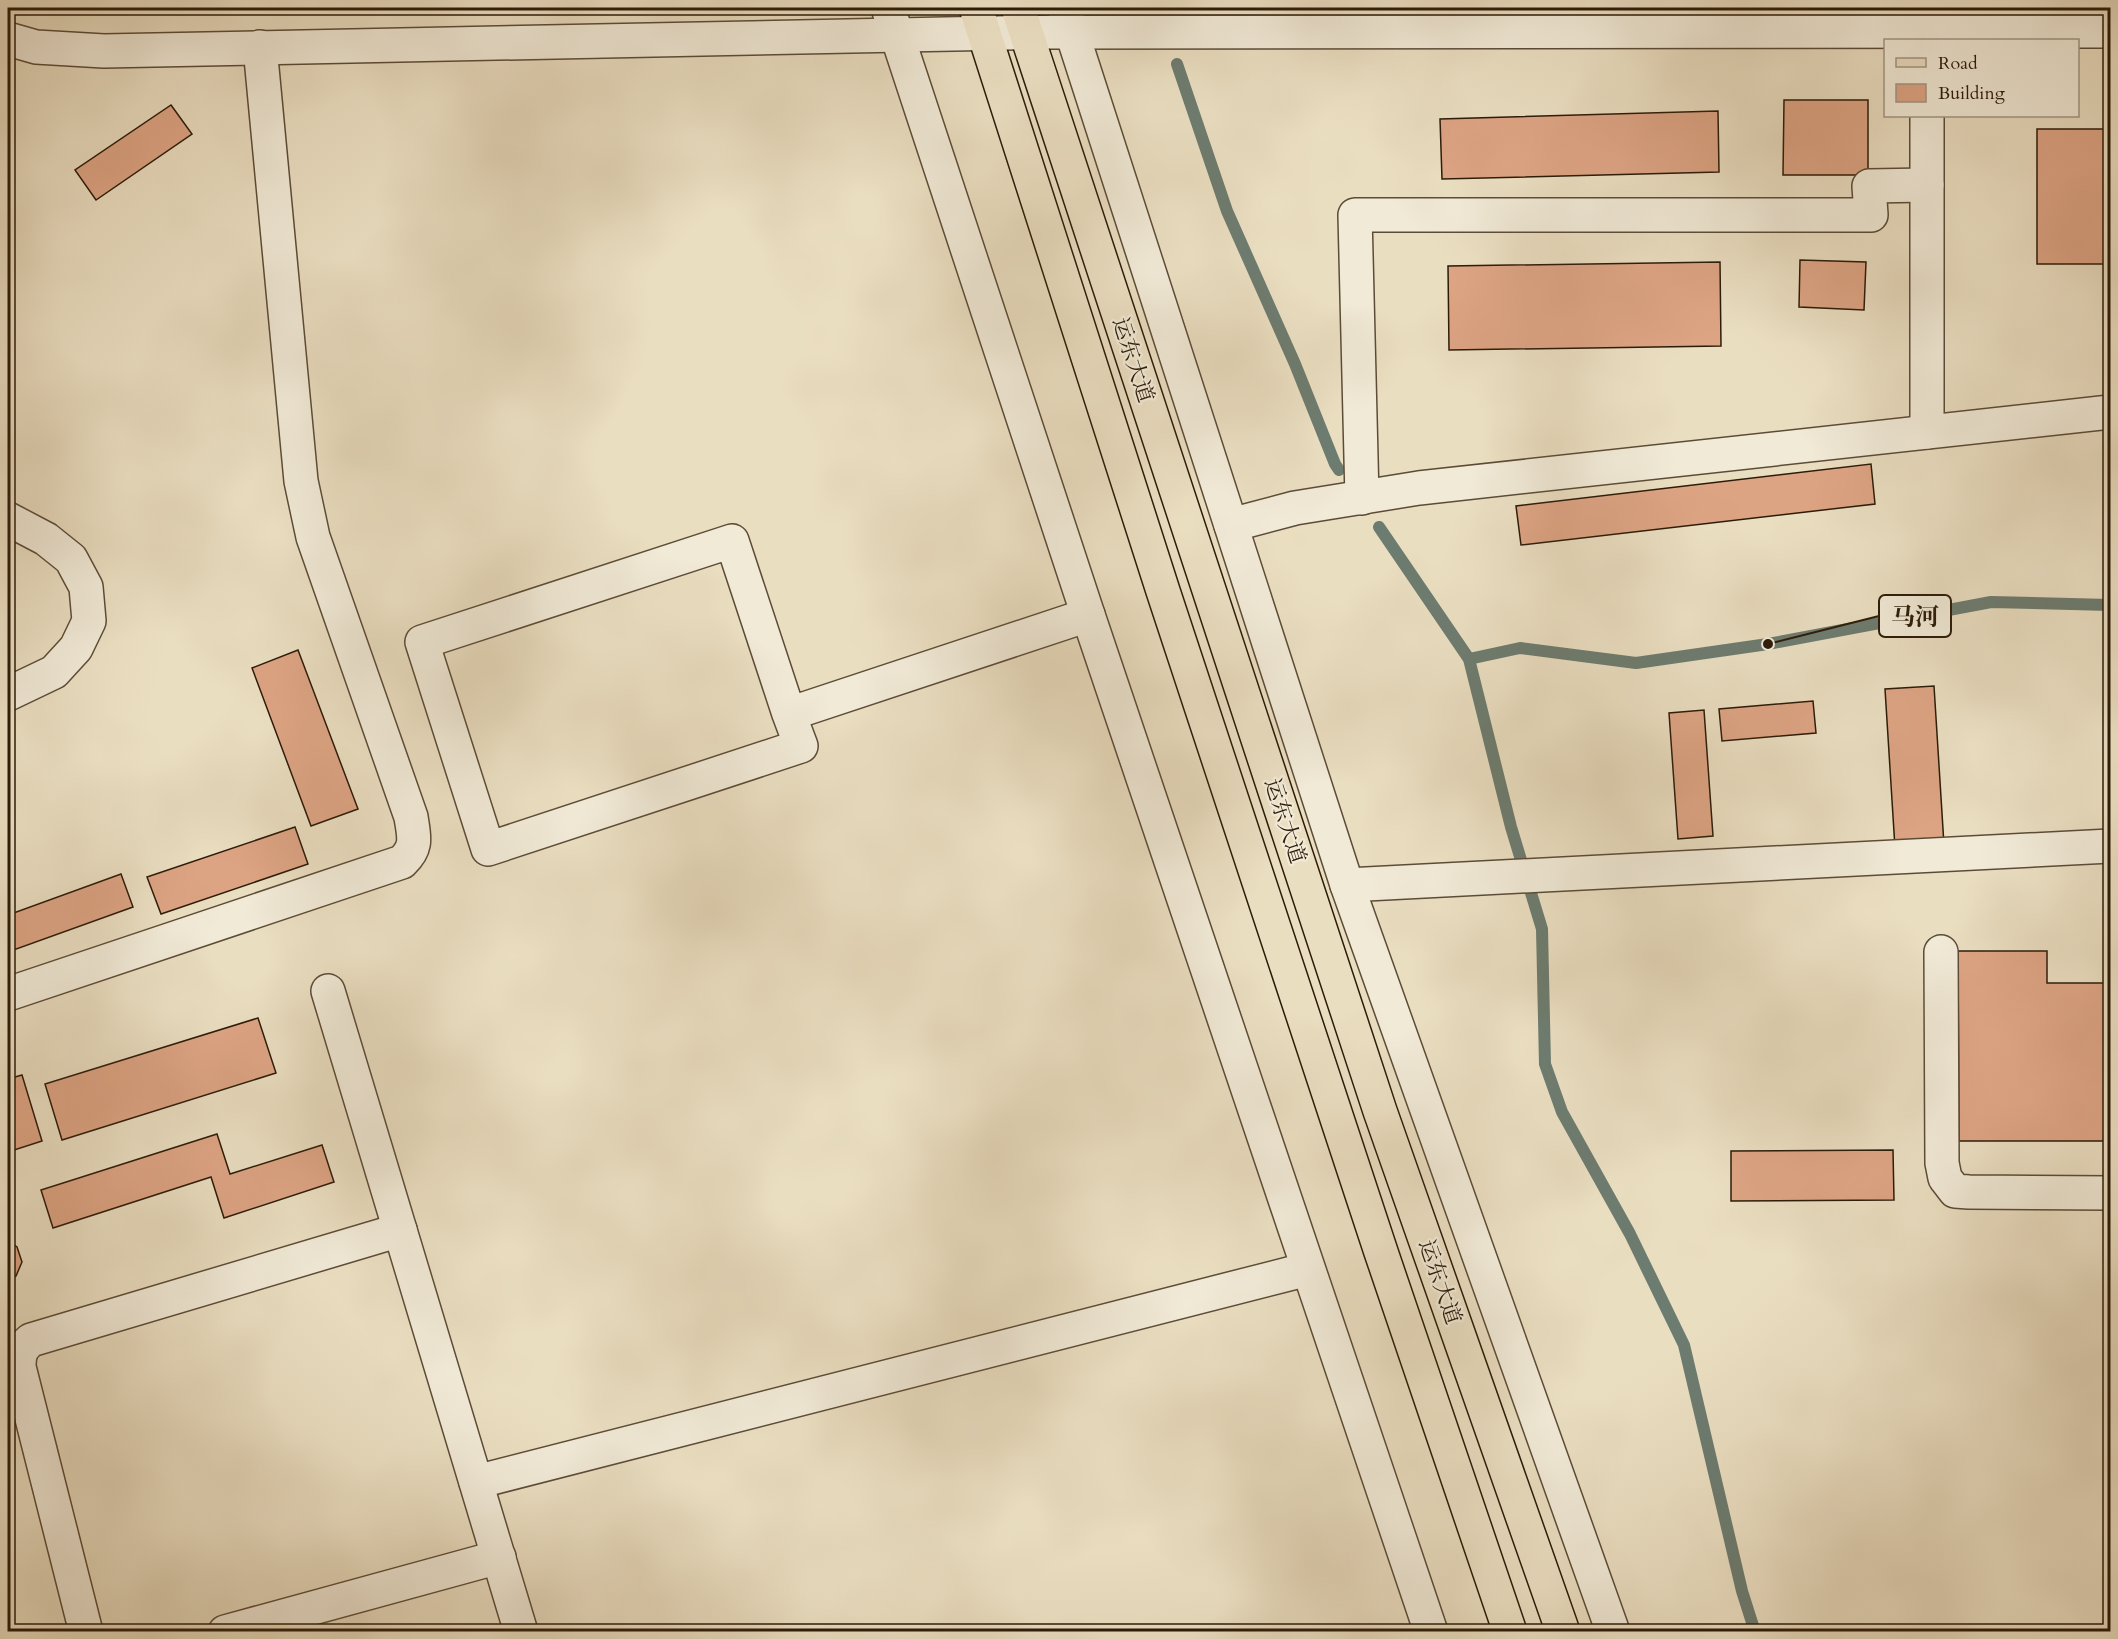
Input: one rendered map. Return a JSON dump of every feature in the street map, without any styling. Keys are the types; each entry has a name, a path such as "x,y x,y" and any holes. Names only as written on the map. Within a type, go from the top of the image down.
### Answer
{"main road":[{"name":"运东大道","path":"1022,20 1380,1111 1563,1632"},
{"name":"运东大道","path":"981,21 1163,591 1381,1252 1510,1632"}],"lane":[{"path":"8,39 36,47 104,51 260,47 892,21 1022,20 1928,36 2110,30"},
{"path":"1068,20 1347,885 1613,1632"},
{"path":"892,21 1088,615 1431,1632"},
{"path":"8,994 402,862 411,853 415,838 411,817 313,537 301,481 260,47"},
{"path":"1927,117 1927,432"},
{"path":"1362,498 1354,215 1871,215 1869,186 1927,185"},
{"path":"1231,525 1295,508 1419,488 2110,412"},
{"path":"8,519 46,539 71,559 86,587 88,621 76,648 54,672 8,694"},
{"path":"732,541 789,714 801,746 488,849 422,642 732,541"},
{"path":"789,714 1088,615"},
{"path":"1347,885 2110,846"},
{"path":"1941,952 1942,1163 1946,1178 1955,1191 2110,1193"},
{"path":"328,991 521,1632"},
{"path":"86,1632 19,1367 19,1356 23,1347 31,1340 400,1230"},
{"path":"476,1482 1308,1269"},
{"path":"225,1632 499,1557"}],"building":[{"path":"1784,100 1868,100 1868,175 1783,175"},
{"path":"171,105 192,134 96,200 75,170"},
{"path":"1718,111 1719,172 1442,179 1440,119"},
{"path":"2037,129 2110,129 2110,264 2037,264"},
{"path":"1800,260 1866,262 1864,310 1799,307"},
{"path":"1720,262 1721,346 1449,350 1448,266"},
{"path":"1871,464 1875,504 1521,545 1516,506"},
{"path":"298,650 358,809 311,826 252,668"},
{"path":"1934,686 1944,845 1895,848 1885,689"},
{"path":"1813,701 1816,733 1722,741 1719,709"},
{"path":"1704,710 1713,836 1678,839 1669,713"},
{"path":"295,827 308,864 161,914 147,877"},
{"path":"121,874 133,907 8,952 8,915"},
{"path":"1958,951 2047,951 2047,983 2110,983 2110,1141 1959,1141"},
{"path":"258,1018 276,1073 62,1140 45,1084"},
{"path":"22,1075 42,1141 8,1152 8,1079"},
{"path":"217,1134 230,1174 322,1145 334,1182 224,1218 211,1177 53,1228 41,1190"},
{"path":"1893,1150 1894,1200 1731,1201 1731,1151"},
{"path":"8,1240 17,1247 22,1262 16,1276 8,1282"}],"waterway":[{"path":"1177,64 1227,211 1339,470"},
{"path":"1379,527 1469,659 1511,827 1542,929 1545,1064 1562,1112 1630,1234 1684,1345 1742,1591 1755,1632"},
{"path":"1469,659 1520,648 1636,663 1768,644 1991,602 2110,605"}],"place":[{"name":"马河","path":"1768,644"}]}
